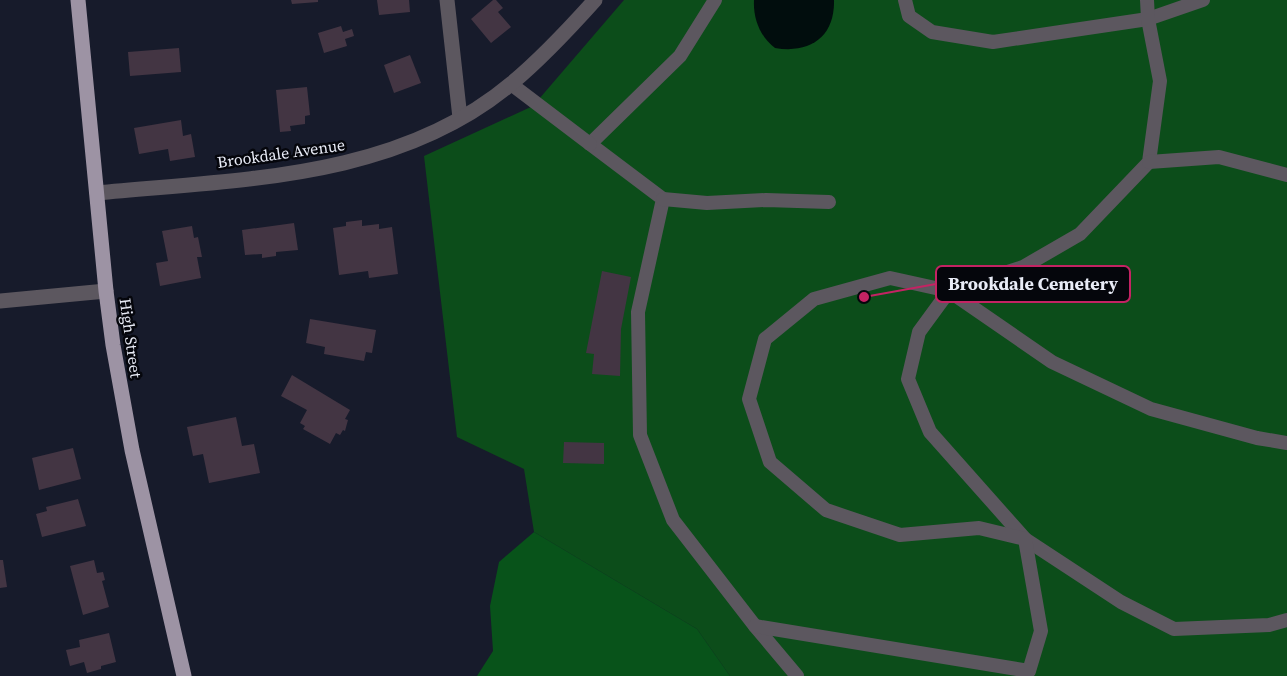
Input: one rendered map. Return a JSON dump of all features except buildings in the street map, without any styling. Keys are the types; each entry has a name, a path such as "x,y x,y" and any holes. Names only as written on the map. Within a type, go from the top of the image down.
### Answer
{"main road":[{"name":"High Street","path":"78,0 113,345 132,450 184,676"}],"street":[{"path":"447,0 460,118"},
{"name":"Brookdale Avenue","path":"98,193 328,168 400,146 460,118 511,84 595,0"},
{"path":"0,301 106,291"}],"lane":[{"path":"590,144 681,56 715,0"},
{"path":"905,0 909,16 932,32 993,42 1148,19 1203,0"},
{"path":"1147,0 1148,19 1160,81 1149,162 1080,234 1023,267 949,291 919,332 908,379 930,432 1025,539 1121,602 1174,629 1269,624 1287,620"},
{"path":"511,84 663,199 707,203 766,200 829,202"},
{"path":"1149,162 1219,157 1287,175"},
{"path":"663,199 638,312 640,435 673,520 797,676"},
{"path":"1025,539 979,528 900,535 826,510 770,462 749,399 765,339 814,299 890,278 949,291 1052,362 1151,409 1257,438 1287,443"},
{"path":"755,626 1028,674 1041,631 1025,539"}],"green space":[{"path":"624,0 1287,0 1287,676 730,676 697,629 534,532 524,469 457,437 424,156 533,106"},
{"path":"534,532 697,629 730,676 477,676 493,651 490,606 499,562"}],"shaded area":[{"path":"754,0 834,0 833,13 825,33 818,40 799,48 775,48 758,27"}],"place":[{"name":"Brookdale Cemetery","path":"864,297"}]}
